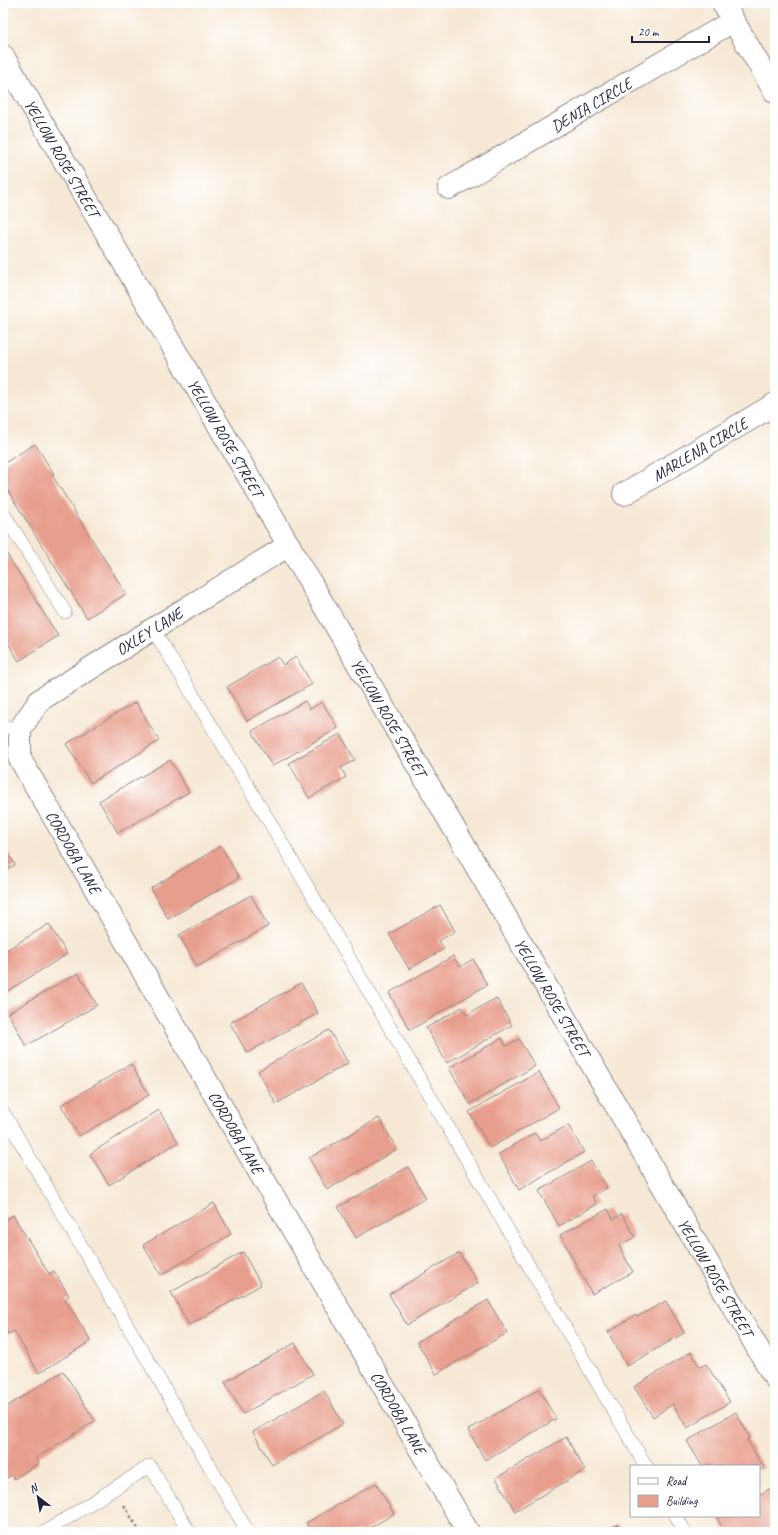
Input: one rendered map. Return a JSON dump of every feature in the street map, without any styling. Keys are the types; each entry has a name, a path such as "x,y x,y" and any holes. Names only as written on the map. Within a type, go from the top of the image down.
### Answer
{"street":[{"path":"722,3 775,92"},
{"name":"DENIA CIRCLE","path":"449,188 733,21"},
{"name":"YELLOW ROSE STREET","path":"3,56 775,1378"},
{"name":"MARLENA CIRCLE","path":"624,494 775,404"},
{"name":"OXLEY LANE","path":"12,728 40,700 289,545"},
{"name":"CORDOBA LANE","path":"12,728 20,759 468,1532"}],"lane":[{"path":"3,513 65,612"},
{"path":"153,629 269,821 645,1465"},
{"path":"3,1112 248,1532"},
{"path":"45,1532 150,1466 189,1532"},
{"path":"677,1517 685,1532"}],"building":[{"path":"35,444 54,474 52,475 126,594 87,618 3,483 3,464"},
{"path":"3,548 58,636 19,661 3,635"},
{"path":"278,657 283,665 296,657 312,684 247,721 227,687"},
{"path":"305,701 310,709 322,702 338,728 272,766 252,731"},
{"path":"136,702 159,741 91,783 66,744"},
{"path":"340,734 355,760 341,768 346,777 309,798 289,763"},
{"path":"170,760 189,792 118,833 99,801"},
{"path":"3,843 15,865 3,872"},
{"path":"221,846 239,878 168,919 151,888"},
{"path":"251,895 268,926 197,967 179,935"},
{"path":"440,905 455,931 439,941 444,949 409,969 389,934"},
{"path":"49,924 67,954 3,994 3,952"},
{"path":"453,956 460,967 473,959 487,985 410,1030 389,993"},
{"path":"78,973 97,1005 26,1046 8,1013"},
{"path":"301,983 318,1013 247,1053 230,1023"},
{"path":"496,998 512,1025 447,1063 426,1028 462,1007 467,1015"},
{"path":"329,1030 348,1063 276,1104 258,1071"},
{"path":"502,1038 506,1046 519,1039 535,1066 470,1104 449,1068"},
{"path":"131,1064 149,1095 79,1136 61,1105"},
{"path":"539,1072 559,1108 490,1148 469,1112"},
{"path":"159,1110 178,1142 109,1185 90,1154"},
{"path":"379,1118 397,1149 327,1190 309,1158"},
{"path":"568,1125 584,1152 519,1190 499,1154 535,1133 540,1141"},
{"path":"591,1161 607,1188 592,1196 597,1204 559,1226 539,1191"},
{"path":"408,1167 426,1198 356,1238 338,1207"},
{"path":"214,1203 231,1234 161,1275 143,1245"},
{"path":"608,1209 613,1219 622,1214 635,1237 619,1246 633,1272 592,1294 560,1235"},
{"path":"13,1215 49,1274 54,1271 69,1296 65,1299 91,1341 39,1373 14,1331 8,1334 3,1325 3,1221"},
{"path":"243,1252 261,1285 189,1325 171,1292"},
{"path":"459,1253 478,1283 407,1325 389,1294"},
{"path":"488,1300 507,1333 436,1374 417,1342"},
{"path":"666,1301 684,1333 627,1366 608,1332 636,1315 637,1317"},
{"path":"295,1343 313,1374 243,1414 225,1382"},
{"path":"691,1352 700,1367 706,1364 730,1402 687,1428 673,1404 653,1417 634,1387"},
{"path":"63,1371 95,1421 36,1458 39,1463 14,1479 12,1475 3,1480 3,1409"},
{"path":"539,1389 556,1419 485,1460 468,1430"},
{"path":"324,1391 343,1424 272,1465 253,1432"},
{"path":"736,1412 750,1438 747,1440 764,1468 760,1470 760,1465 701,1465 687,1441"},
{"path":"566,1437 585,1470 515,1511 496,1478"},
{"path":"376,1483 394,1514 363,1532 311,1532 306,1523"},
{"path":"775,1486 775,1532 725,1532 717,1518 760,1517 760,1494"},
{"path":"618,1524 623,1532 604,1532"}]}
